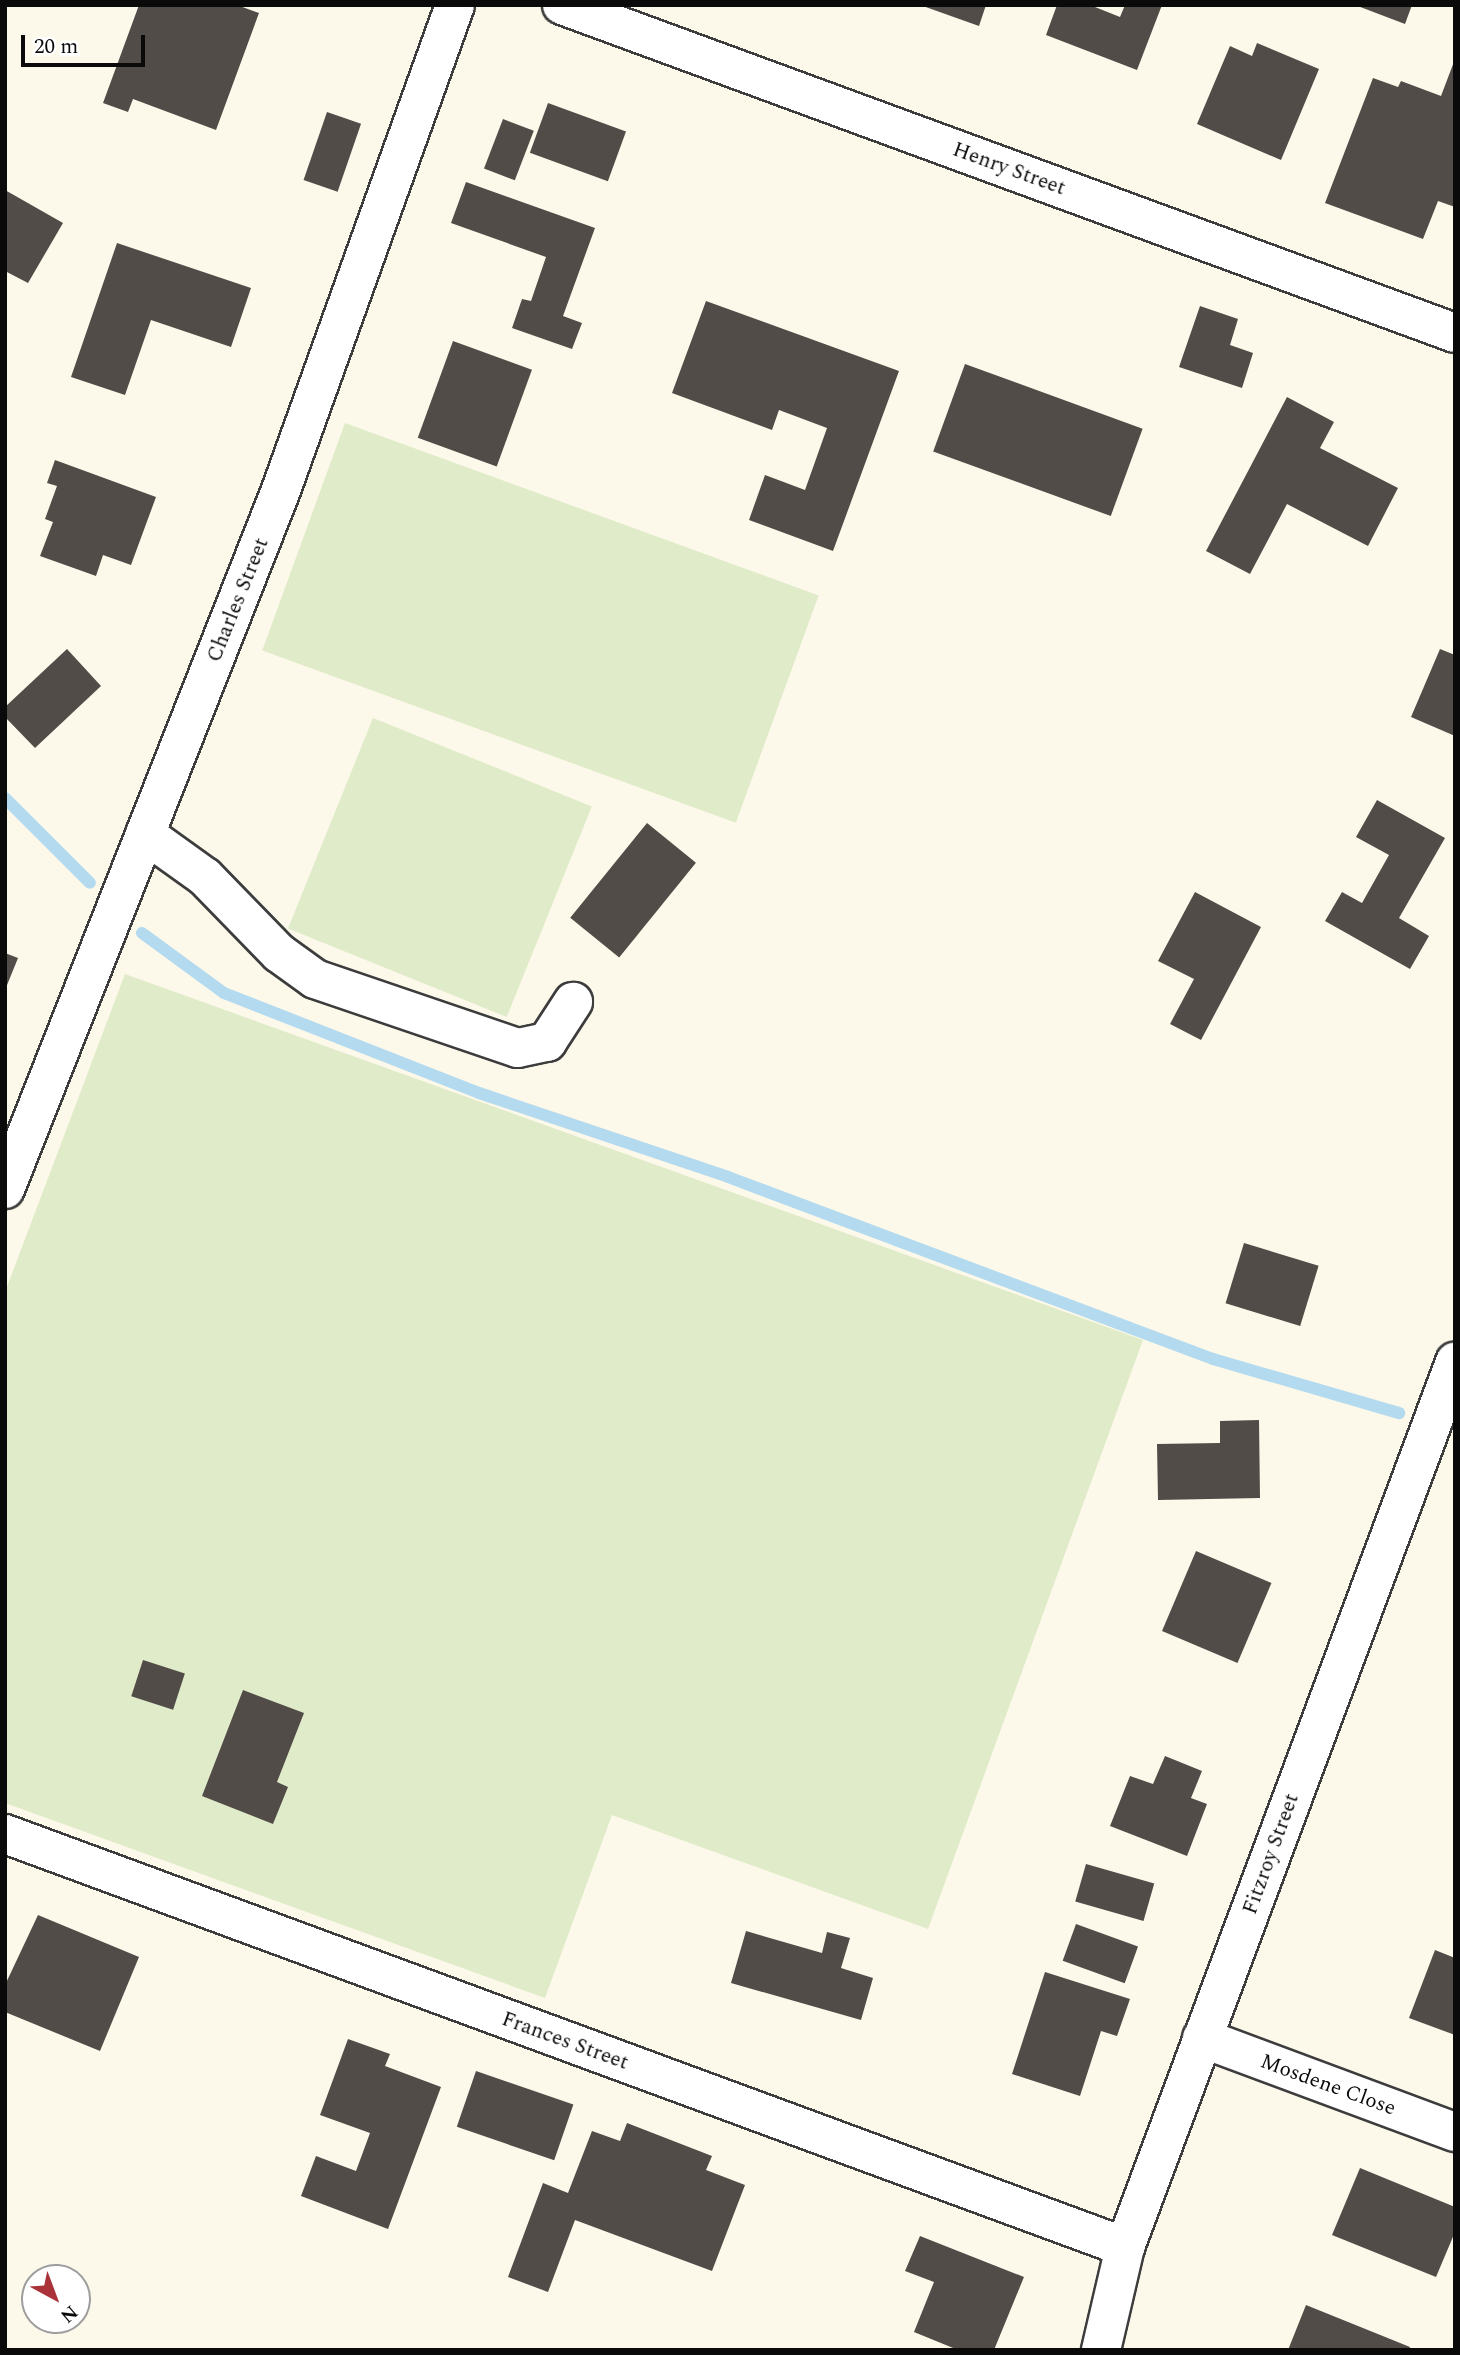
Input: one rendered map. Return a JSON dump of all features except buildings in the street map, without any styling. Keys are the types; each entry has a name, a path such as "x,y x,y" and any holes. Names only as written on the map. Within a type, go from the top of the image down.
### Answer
{"street":[{"name":"Charles Street","path":"8,1175 281,490 456,5"},
{"name":"Henry Street","path":"562,5 1455,333"},
{"path":"145,834 205,877 279,953 315,979 518,1048 547,1042 573,1002"},
{"name":"Fitzroy Street","path":"1101,2350 1125,2247 1455,1362"},
{"name":"Frances Street","path":"5,1834 1125,2247"},
{"name":"Mosdene Close","path":"1202,2038 1455,2132"}],"green space":[{"path":"345,423 819,595 736,823 262,650"},
{"path":"373,718 592,806 507,1017 288,928"},
{"path":"125,974 1143,1340 928,1929 612,1815 545,1998 5,1803 5,1292"}],"waterway":[{"path":"5,798 90,883"},
{"path":"142,933 224,993 479,1093 728,1177 1213,1359 1399,1413"}]}
